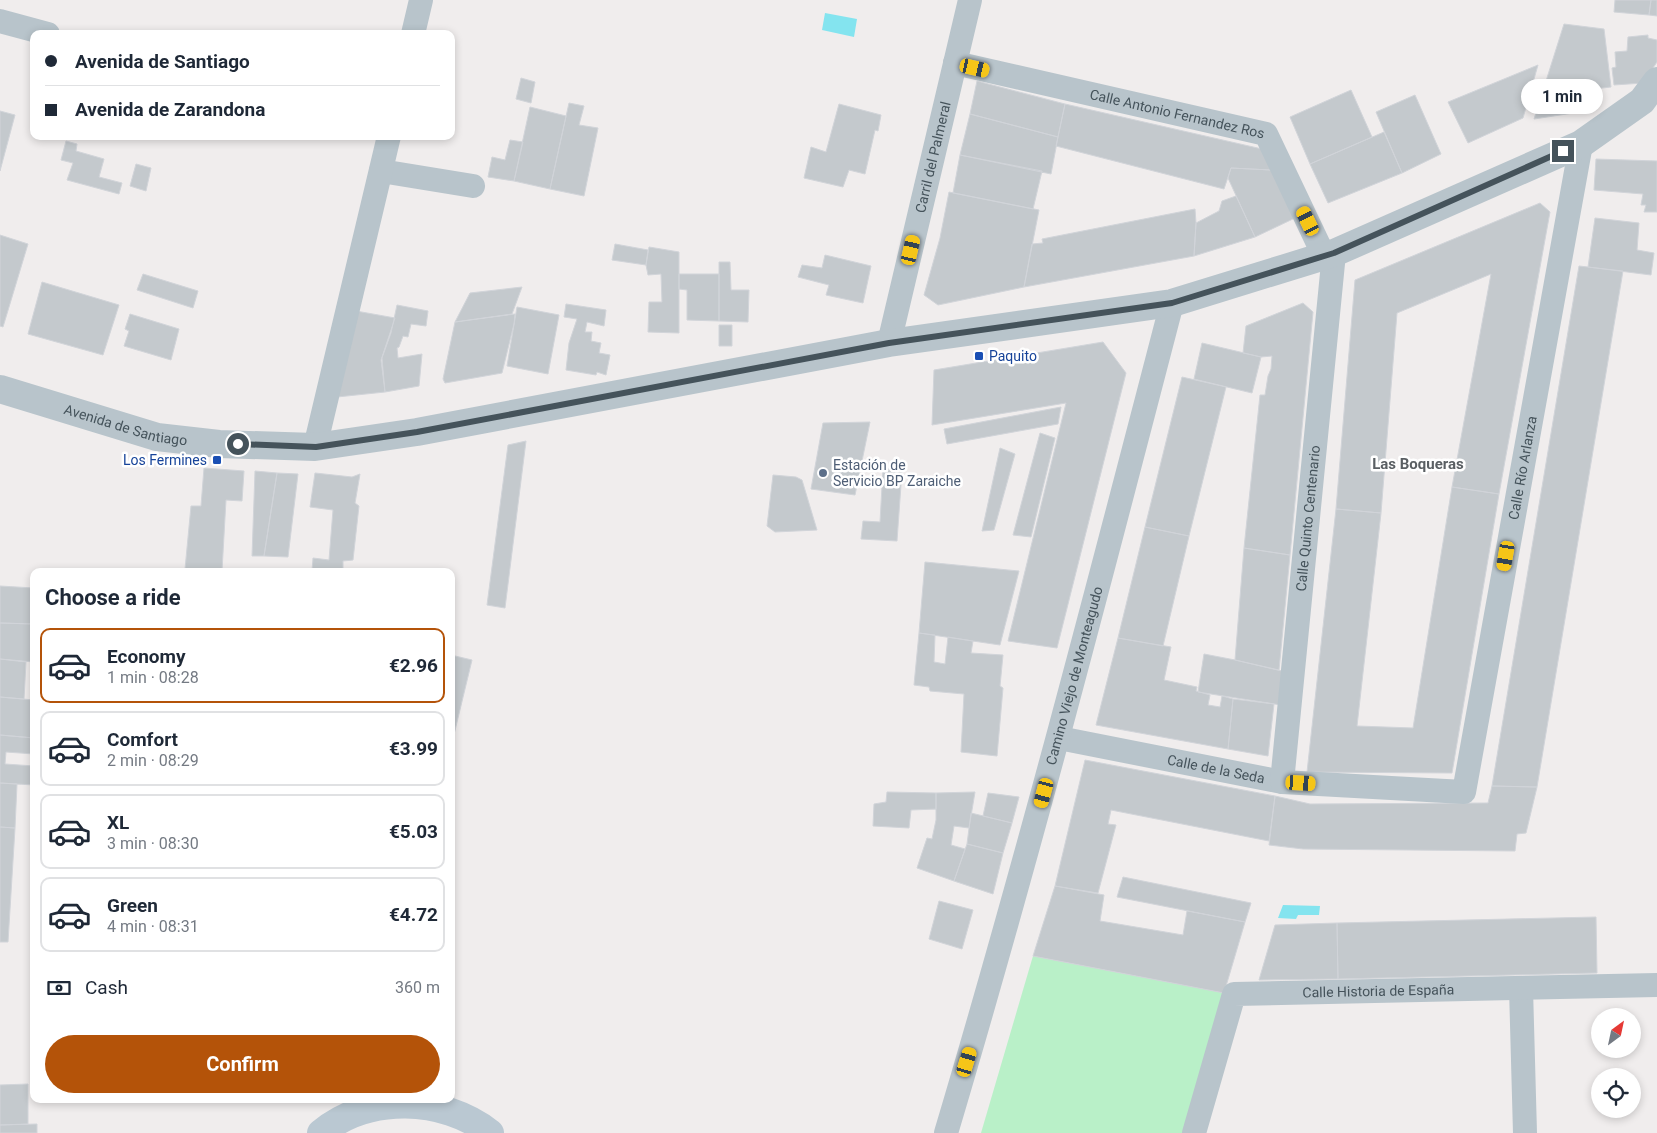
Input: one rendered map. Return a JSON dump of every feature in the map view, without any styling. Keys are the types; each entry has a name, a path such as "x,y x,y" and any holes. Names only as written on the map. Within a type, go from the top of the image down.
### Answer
{"main road":[{"path":"321,1133 350,1115 376,1107 403,1104 430,1106 456,1113 490,1133"}],"street":[{"path":"414,30 421,0"},
{"name":"Carril del Palmeral","path":"889,343 970,0"},
{"path":"0,21 33,30"},
{"name":"Calle Antonio Fernandez Ros","path":"955,63 1266,134 1329,255"},
{"name":"Avenida de Santiago","path":"0,389 157,437 219,444 316,447 427,430 889,343 1172,303 1329,255 1581,144 1642,101 1657,81"},
{"path":"316,447 388,140"},
{"name":"Calle Río Arlanza","path":"1464,792 1581,144"},
{"path":"381,171 473,186"},
{"name":"Calle Quinto Centenario","path":"1282,782 1329,255"},
{"name":"Camino Viejo de Monteagudo","path":"946,1133 988,992 1059,738 1172,303"},
{"name":"Calle de la Seda","path":"1059,738 1282,782 1464,792"},
{"name":"Calle Historia de España","path":"1194,1133 1234,994 1657,985"},
{"path":"1521,988 1525,1133"}],"green space":[{"path":"1033,956 1224,993 1194,1133 981,1133"}],"water":[{"path":"825,13 857,19 854,37 822,30"},
{"path":"1283,905 1320,906 1319,915 1298,915 1296,919 1278,918"}],"building":[{"path":"1615,0 1651,0 1649,15 1614,12"},
{"path":"1651,0 1657,0 1657,16 1649,15"},
{"path":"1564,24 1604,29 1611,87 1568,92 1573,113 1534,119"},
{"path":"1648,35 1648,38 1657,40 1657,62 1643,83 1614,85 1612,68 1616,67 1615,52 1627,51 1628,37"},
{"path":"1538,65 1523,118 1468,143 1448,102"},
{"path":"521,78 535,82 531,103 516,99"},
{"path":"977,81 1065,104 1058,137 970,114"},
{"path":"1351,90 1372,137 1310,164 1290,117"},
{"path":"1415,95 1441,154 1402,173 1376,112"},
{"path":"569,103 584,106 579,125 598,128 584,196 550,189"},
{"path":"839,104 881,115 878,131 875,130 865,174 849,170 843,187 804,178 811,147 826,152"},
{"path":"1065,104 1262,149 1271,170 1231,168 1224,189 1056,146"},
{"path":"530,107 566,116 550,189 514,181"},
{"path":"0,111 15,115 0,171"},
{"path":"970,114 1058,137 1051,174 960,155"},
{"path":"1384,132 1402,173 1328,203 1310,164"},
{"path":"510,140 523,142 514,181 488,177 492,157 505,160"},
{"path":"66,141 77,144 76,151 104,159 99,177 122,183 119,194 67,180 73,163 61,160"},
{"path":"960,155 1042,171 1033,209 953,193"},
{"path":"1596,159 1657,161 1657,212 1644,212 1646,205 1641,205 1643,194 1594,190"},
{"path":"136,164 151,168 146,191 130,186"},
{"path":"1231,168 1271,170 1295,218 1255,237 1228,178"},
{"path":"949,192 1039,210 1024,287 938,305 924,295 940,238"},
{"path":"1236,196 1255,237 1194,256 1196,223 1219,211 1222,201"},
{"path":"1540,203 1550,212 1499,494 1452,487 1491,274 1397,313 1381,513 1336,509 1355,280"},
{"path":"1195,209 1194,256 1024,287 1032,244 1043,243 1042,239"},
{"path":"1595,218 1639,223 1637,250 1654,253 1651,275 1588,267"},
{"path":"0,235 28,244 3,327 0,326"},
{"path":"615,244 648,250 646,265 612,260"},
{"path":"649,247 679,252 679,333 648,332 649,302 662,302 661,274 648,275 646,265"},
{"path":"825,255 871,266 863,303 826,295 829,285 798,277 802,265 822,268"},
{"path":"719,262 730,262 731,290 749,290 748,322 719,321"},
{"path":"1579,266 1623,271 1537,787 1492,786"},
{"path":"143,274 198,291 193,308 137,290"},
{"path":"679,274 719,274 719,321 687,320 687,290 679,289"},
{"path":"42,282 119,305 103,355 28,334"},
{"path":"522,287 512,314 455,322 470,293"},
{"path":"1303,303 1313,312 1290,555 1244,548 1260,395 1265,395 1272,356 1261,357 1243,353 1246,326"},
{"path":"566,304 606,310 604,326 587,322 585,332 592,332 591,341 601,343 599,353 610,355 606,375 597,372 596,375 566,370 569,343 577,319 564,317"},
{"path":"397,305 428,311 426,326 411,324 408,337 403,336 397,348 398,358 422,354 419,386 385,392 382,358 391,333"},
{"path":"517,307 559,315 548,374 507,366"},
{"path":"356,311 395,318 381,360 385,392 337,397"},
{"path":"130,314 179,329 171,360 124,346 129,331 125,329"},
{"path":"515,314 502,373 445,383 443,379 455,322"},
{"path":"719,325 732,325 732,346 719,346"},
{"path":"1103,342 1126,373 1057,648 1008,641 1066,403 932,425 934,370"},
{"path":"1202,343 1261,357 1252,393 1194,379"},
{"path":"1182,377 1226,387 1189,536 1145,527"},
{"path":"1061,407 1058,424 947,444 944,429"},
{"path":"870,422 855,495 811,489 823,423"},
{"path":"1040,433 1055,438 1031,537 1013,535"},
{"path":"526,441 505,608 487,605 508,445"},
{"path":"1000,448 1015,454 994,530 982,531"},
{"path":"204,468 244,471 242,501 226,500 222,568 185,568 191,506 201,506"},
{"path":"883,468 902,471 897,541 861,539 863,521 880,522"},
{"path":"255,471 277,473 264,556 252,556"},
{"path":"277,473 298,474 288,557 264,556"},
{"path":"315,473 352,477 360,474 355,503 359,506 353,560 343,561 343,568 312,568 313,558 329,560 333,510 310,507"},
{"path":"773,475 796,477 802,480 817,530 775,532 767,526"},
{"path":"1452,487 1499,494 1452,773 1307,772 1336,509 1381,513 1357,726 1413,728"},
{"path":"1145,527 1189,536 1163,646 1118,638"},
{"path":"1244,548 1290,555 1279,670 1235,660"},
{"path":"925,562 1019,571 1000,645 919,633"},
{"path":"0,586 30,588 30,624 0,623"},
{"path":"0,623 30,624 30,662 0,659"},
{"path":"919,633 935,635 934,662 945,664 948,637 973,641 971,653 1003,655 1000,686 1003,688 997,756 961,752 964,694 930,691 929,687 914,685"},
{"path":"1118,638 1171,647 1164,680 1197,687 1196,691 1210,695 1208,705 1220,707 1222,696 1233,699 1228,749 1096,725"},
{"path":"1204,654 1286,672 1281,705 1198,692"},
{"path":"455,656 472,660 455,730"},
{"path":"0,659 26,662 24,699 0,697"},
{"path":"0,697 30,700 30,738 0,735"},
{"path":"1233,699 1274,704 1268,756 1228,749"},
{"path":"0,735 30,738 30,754 6,752 5,764 30,766 30,785 0,783"},
{"path":"1085,760 1275,796 1269,841 1111,810 1108,824 1116,825 1098,893 1055,886"},
{"path":"0,783 17,784 15,828 0,827"},
{"path":"1492,786 1537,787 1526,833 1517,834 1515,851 1303,849 1269,845 1275,796 1310,804 1488,803"},
{"path":"887,792 936,793 936,809 911,810 909,828 873,826 874,804 886,802"},
{"path":"975,792 969,828 954,826 951,845 965,849 954,881 917,868 927,838 932,839 936,820 936,793"},
{"path":"988,793 1019,797 1012,823 983,816"},
{"path":"971,813 1012,823 1003,853 967,844"},
{"path":"0,827 15,828 8,942 0,942"},
{"path":"967,844 1003,853 993,894 954,881"},
{"path":"1123,877 1251,903 1245,922 1117,897"},
{"path":"1055,886 1104,895 1100,921 1183,935 1187,911 1245,922 1224,993 1033,956"},
{"path":"939,901 973,910 962,949 929,939"},
{"path":"1596,917 1597,973 1338,979 1337,923"},
{"path":"1337,923 1338,979 1259,980 1275,925"},
{"path":"28,1084 28,1124 0,1125 0,1085"},
{"path":"37,1124 37,1133 0,1133 0,1125"}],"place":[{"name":"Paquito","path":"979,356"},
{"name":"Los Fermines","path":"217,460"},
{"name":"Estación de Servicio BP Zaraiche","path":"823,473"}],"district":[{"name":"Las Boqueras","path":"1418,464"}],"route":[{"path":"238,444 316,447 417,432 889,343 1172,303 1334,253 1563,151"}]}
